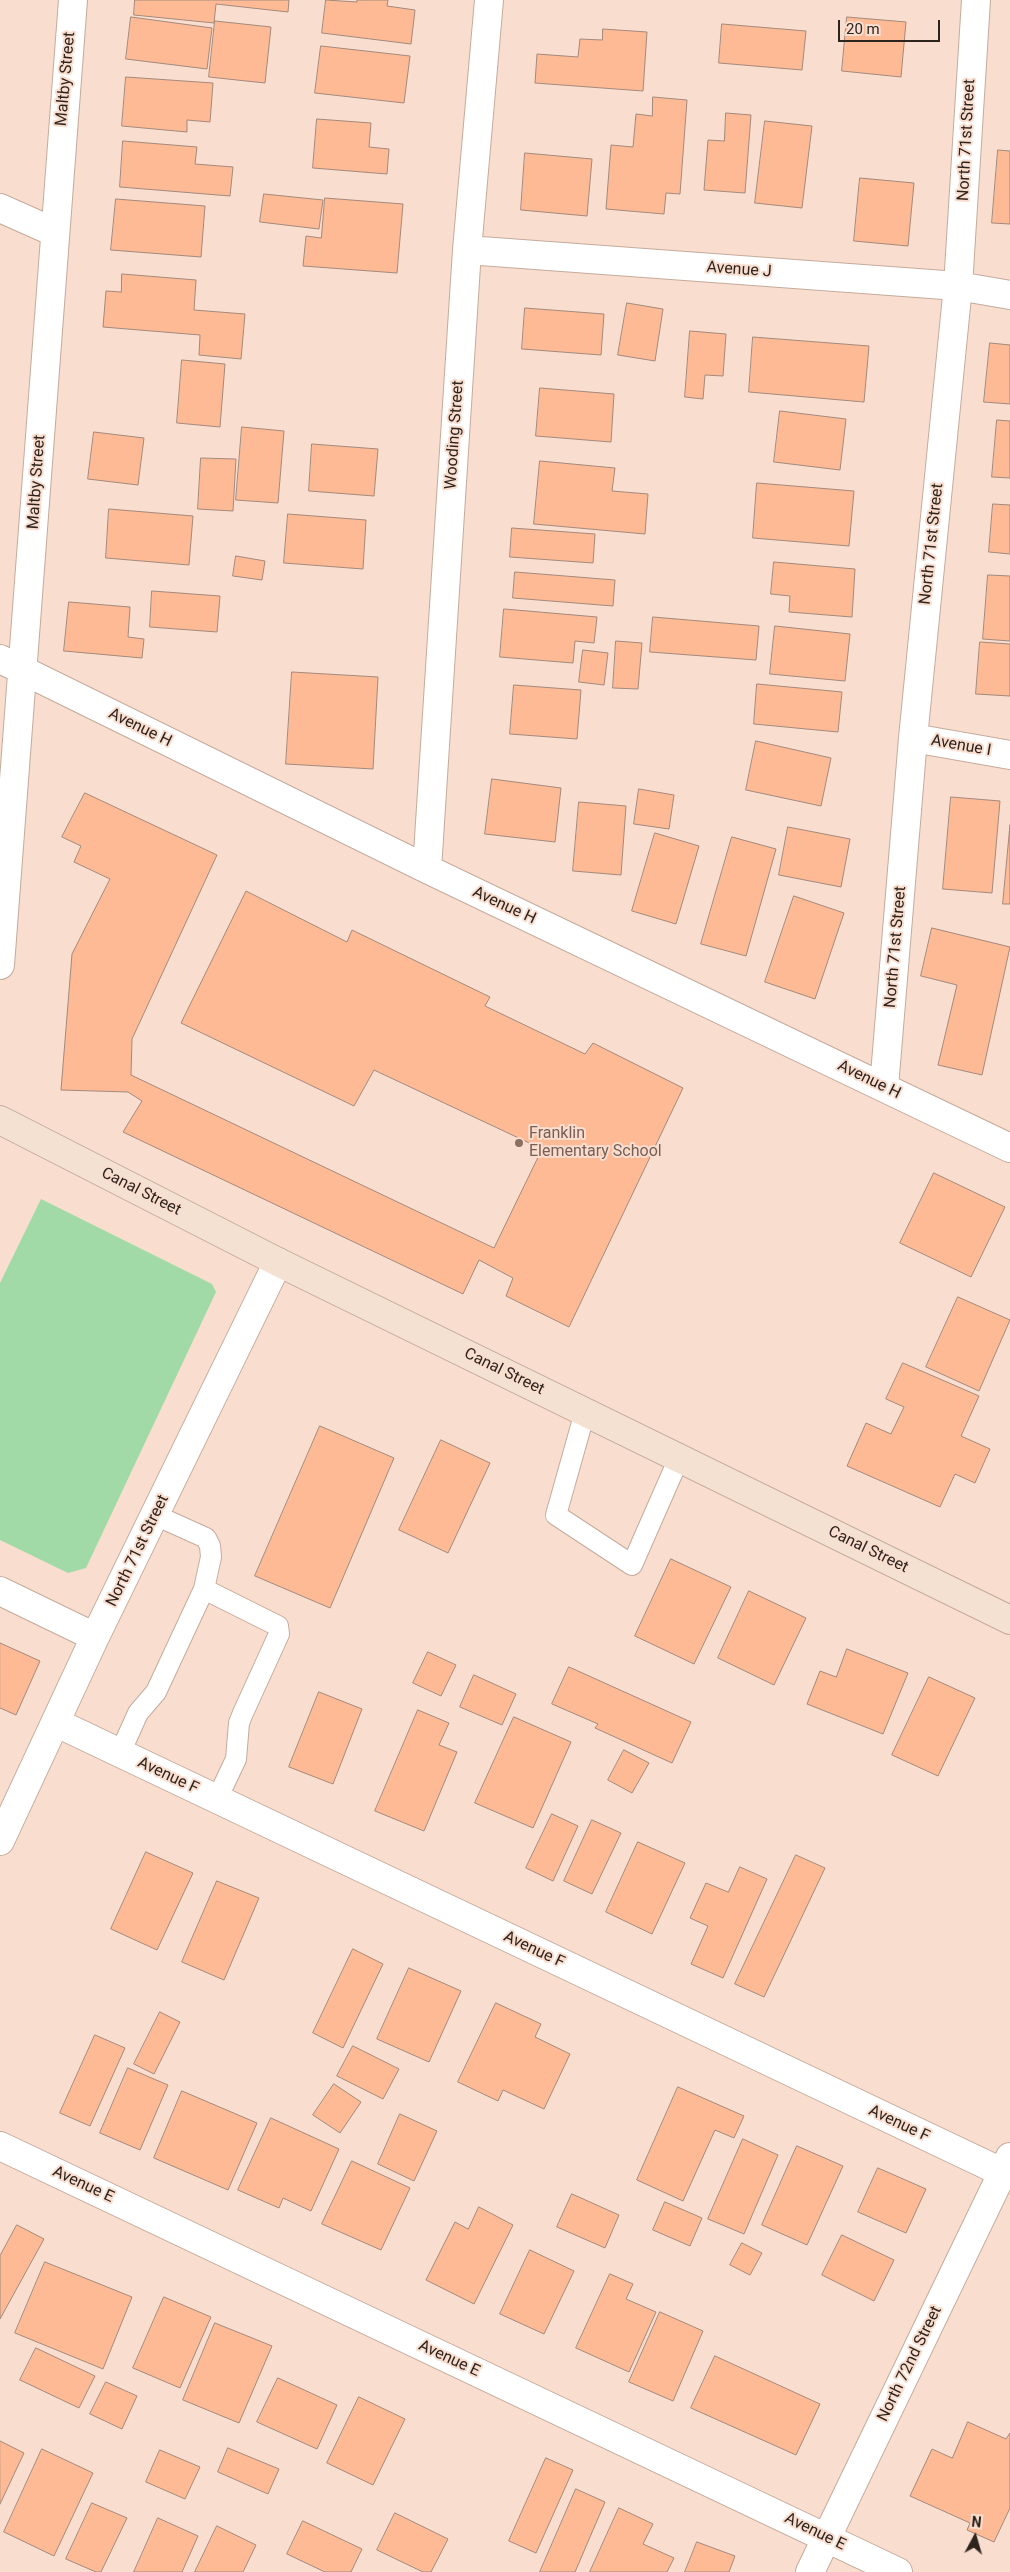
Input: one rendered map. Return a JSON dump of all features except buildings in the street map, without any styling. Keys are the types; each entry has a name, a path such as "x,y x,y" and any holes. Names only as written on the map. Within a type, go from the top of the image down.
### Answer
{"street":[{"name":"Maltby Street","path":"0,965 12,665 54,232 73,0"},
{"name":"Wooding Street","path":"427,870 467,250 488,0"},
{"name":"North 71st Street","path":"884,1087 913,738 958,286 976,0"},
{"path":"0,208 54,232"},
{"name":"Avenue J","path":"467,250 958,286 1010,295"},
{"name":"Avenue H","path":"12,665 427,870 1010,1148"},
{"name":"Avenue I","path":"913,738 1010,755"},
{"name":"Canal Street","path":"0,1120 278,1262 1010,1620"},
{"name":"North 71st Street","path":"0,1841 57,1723 95,1637 278,1262"},
{"path":"0,1591 95,1637"},
{"name":"Avenue F","path":"57,1723 1007,2168"},
{"name":"Avenue E","path":"0,2146 898,2572"},
{"name":"North 72nd Street","path":"810,2572 1007,2168"}],"lane":[{"path":"585,1412 556,1515 632,1565 679,1458"},
{"path":"120,1753 138,1714 156,1692 204,1589 211,1557 210,1546 206,1538 155,1515"},
{"path":"204,1589 278,1626 279,1634 241,1718 236,1759 217,1799"}],"green space":[{"path":"41,1199 212,1284 216,1292 86,1568 68,1573 0,1540 0,1283"}],"place":[{"name":"Franklin Elementary School","path":"519,1143"}]}
